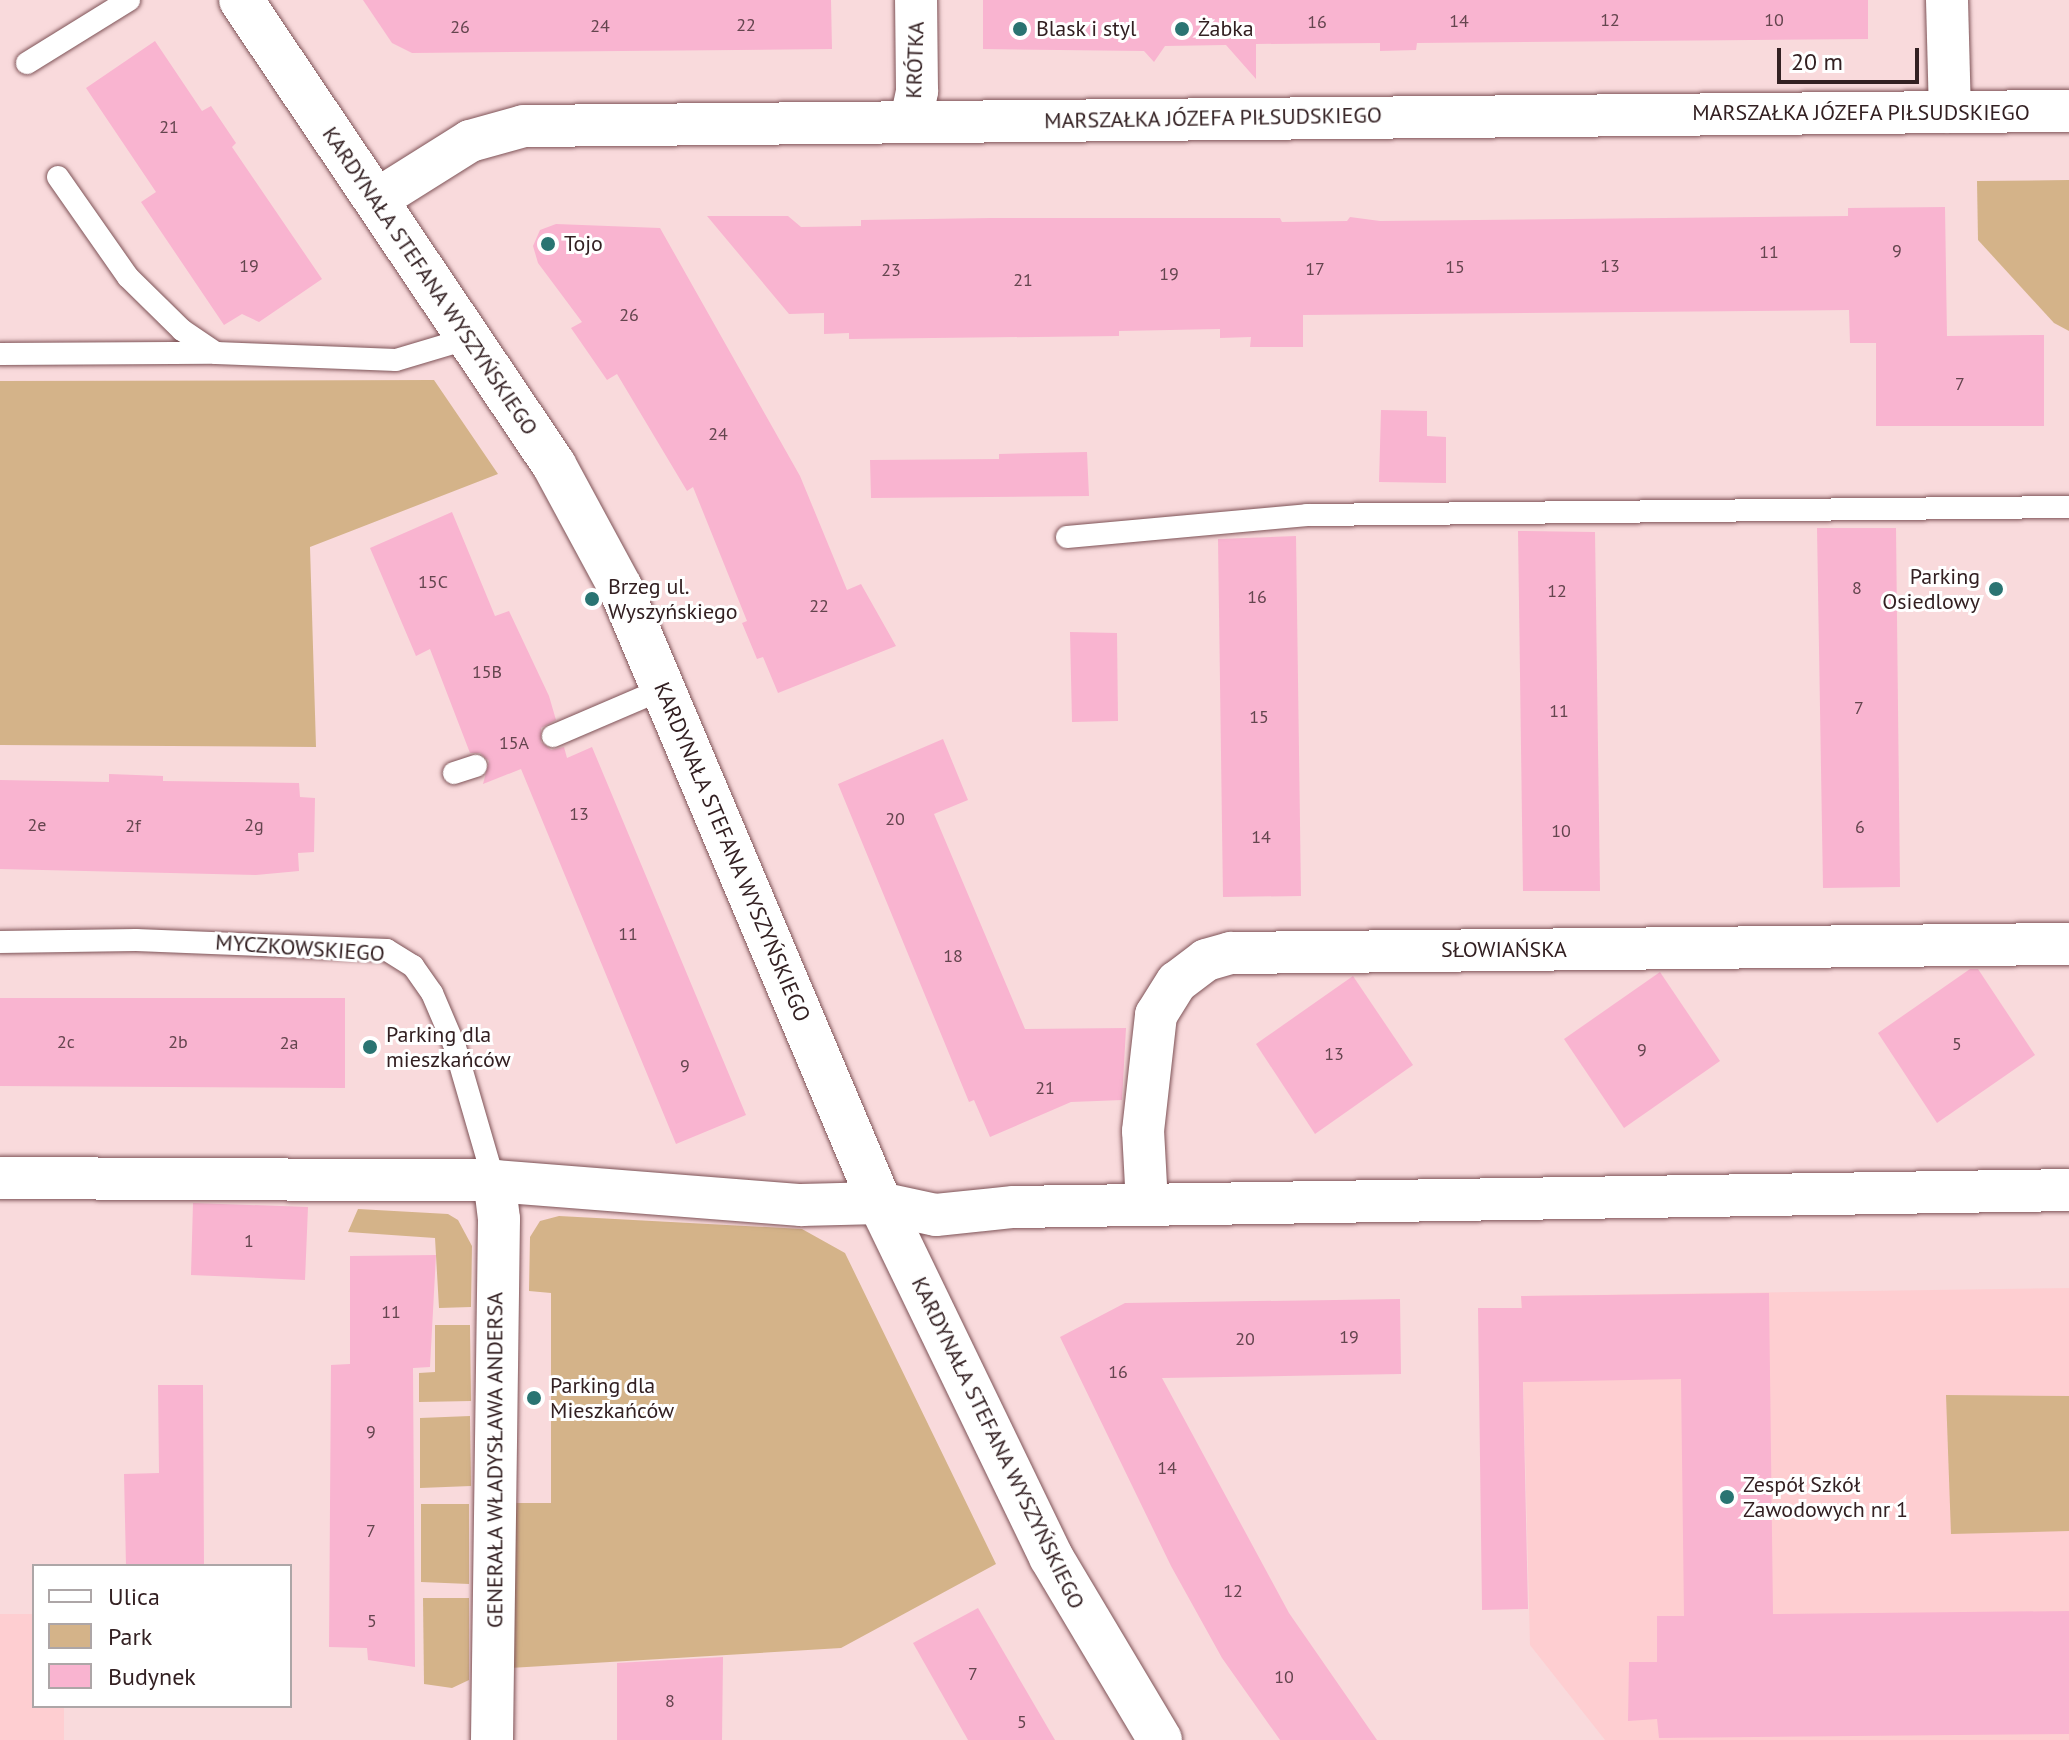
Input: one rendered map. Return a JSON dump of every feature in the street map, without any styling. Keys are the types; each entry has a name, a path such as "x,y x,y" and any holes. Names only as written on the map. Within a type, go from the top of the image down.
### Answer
{"street":[{"name":"KARDYNAŁA STEFANA WYSZYŃSKIEGO","path":"241,0 554,465 620,587 880,1203 1051,1557 1160,1740"},
{"name":"KRÓTKA","path":"911,120 917,91 916,0"},
{"path":"1947,0 1950,112"},
{"name":"MARSZAŁKA JÓZEFA PIŁSUDSKIEGO","path":"376,200 470,141 524,126 2069,111"},
{"name":"SŁOWIAŃSKA","path":"1147,1204 1143,1131 1156,1015 1177,982 1206,960 1231,953 2069,944"},
{"path":"0,1178 494,1181 801,1205 880,1203 936,1215 1147,1204 2069,1190"},
{"name":"GENERAŁA WŁADYSŁAWA ANDERSA","path":"492,1740 499,1219 494,1181"}],"lane":[{"path":"27,63 129,0"},
{"path":"58,177 128,277 182,330 216,353"},
{"path":"0,354 216,353 396,360 470,338"},
{"path":"1067,537 1307,515 2069,507"},
{"path":"553,736 665,688"},
{"path":"454,773 476,766"},
{"name":"MYCZKOWSKIEGO","path":"0,942 165,941 387,950 413,966 432,993 455,1047 494,1181"}],"shaded area":[{"path":"2069,1288 2069,1740 1605,1740 1530,1645 1521,1296"},
{"path":"0,1614 32,1614 32,1708 64,1708 64,1740 0,1740"}],"green space":[{"path":"2069,180 2069,331 2054,323 1978,240 1977,181"},
{"path":"434,380 498,474 310,547 316,747 0,745 0,381"},
{"path":"358,1209 448,1214 458,1220 472,1246 471,1307 439,1308 435,1238 348,1232"},
{"path":"559,1216 802,1229 845,1253 996,1564 841,1648 510,1668 515,1503 551,1503 551,1293 529,1291 530,1237 540,1221"},
{"path":"435,1325 470,1325 471,1401 419,1402 419,1373 435,1372"},
{"path":"1946,1395 2069,1396 2069,1531 1951,1534"},
{"path":"470,1416 471,1486 420,1488 420,1418"},
{"path":"421,1504 469,1504 469,1584 421,1582"},
{"path":"423,1598 469,1598 469,1680 452,1688 424,1684"}],"building":[{"path":"363,0 831,0 832,49 412,53 392,43"},
{"path":"983,0 1868,0 1868,39 1417,43 1416,50 1380,51 1380,43 1256,44 1256,79 1226,45 1165,46 1154,62 1144,51 983,49"},
{"path":"155,41 202,111 211,106 236,143 232,147 322,279 259,322 242,314 224,325 141,202 156,192 86,88"},
{"path":"1945,207 1947,336 2044,335 2044,426 1876,426 1876,343 1850,343 1849,310 1303,315 1303,347 1250,347 1251,337 1220,338 1220,329 1119,331 1119,336 849,339 849,333 824,334 824,313 789,314 707,216 788,216 801,227 861,226 861,220 991,218 1280,218 1282,222 1347,221 1350,217 1380,221 1848,216 1848,208"},
{"path":"556,224 660,228 800,476 847,590 861,584 896,646 778,693 763,657 757,659 742,623 747,621 693,487 687,491 617,374 607,380 571,328 582,322 538,263 533,246 540,230"},
{"path":"1381,410 1427,411 1427,436 1446,437 1446,483 1379,482"},
{"path":"1087,452 1089,496 871,498 870,460 999,459 999,454"},
{"path":"452,512 495,616 509,611 549,696 556,720 541,728 541,742 551,750 564,747 567,758 592,747 746,1115 676,1144 521,769 483,784 489,761 480,753 470,753 430,649 416,656 370,548"},
{"path":"1817,528 1896,528 1900,887 1823,888"},
{"path":"1518,531 1595,532 1600,891 1523,891"},
{"path":"1296,536 1301,896 1223,897 1218,539"},
{"path":"1070,632 1117,633 1118,721 1072,722"},
{"path":"943,739 968,800 934,814 1025,1029 1126,1028 1122,1100 1071,1102 990,1137 974,1100 969,1102 838,784"},
{"path":"109,774 163,776 163,781 299,783 300,797 315,798 314,852 298,853 299,871 256,875 0,869 0,780 109,782"},
{"path":"1970,969 1978,969 2035,1055 1937,1123 1878,1033"},
{"path":"1660,972 1720,1061 1624,1128 1564,1039"},
{"path":"1353,976 1413,1065 1315,1134 1256,1044"},
{"path":"0,998 345,998 345,1088 0,1086"},
{"path":"193,1203 308,1207 305,1280 191,1275"},
{"path":"436,1255 430,1367 413,1368 415,1667 368,1660 367,1648 329,1647 331,1365 350,1364 350,1256"},
{"name":"Zespół Szkół Zawodowych nr 1","path":"1769,1293 1773,1614 2069,1611 2069,1734 1659,1738 1657,1719 1628,1721 1629,1662 1657,1662 1657,1616 1684,1616 1681,1379 1523,1382 1528,1609 1482,1610 1478,1308 1522,1308 1521,1296"},
{"path":"1400,1299 1401,1374 1162,1378 1289,1613 1377,1740 1280,1740 1222,1658 1171,1566 1060,1337 1125,1303"},
{"path":"158,1385 203,1385 204,1564 126,1564 124,1474 159,1473"},
{"path":"978,1608 1055,1740 968,1740 913,1643"},
{"path":"723,1657 722,1740 617,1740 617,1663"}],"place":[{"name":"Blask i styl","path":"1020,29"},
{"name":"Żabka","path":"1182,29"},
{"name":"Tojo","path":"548,244"},
{"name":"Parking Osiedlowy","path":"1996,589"},
{"name":"Brzeg ul. Wyszyńskiego","path":"592,599"},
{"name":"Parking dla mieszkańców","path":"370,1047"},
{"name":"Parking dla Mieszkańców","path":"534,1398"},
{"name":"Zespół Szkół Zawodowych nr 1","path":"1727,1497"}]}
